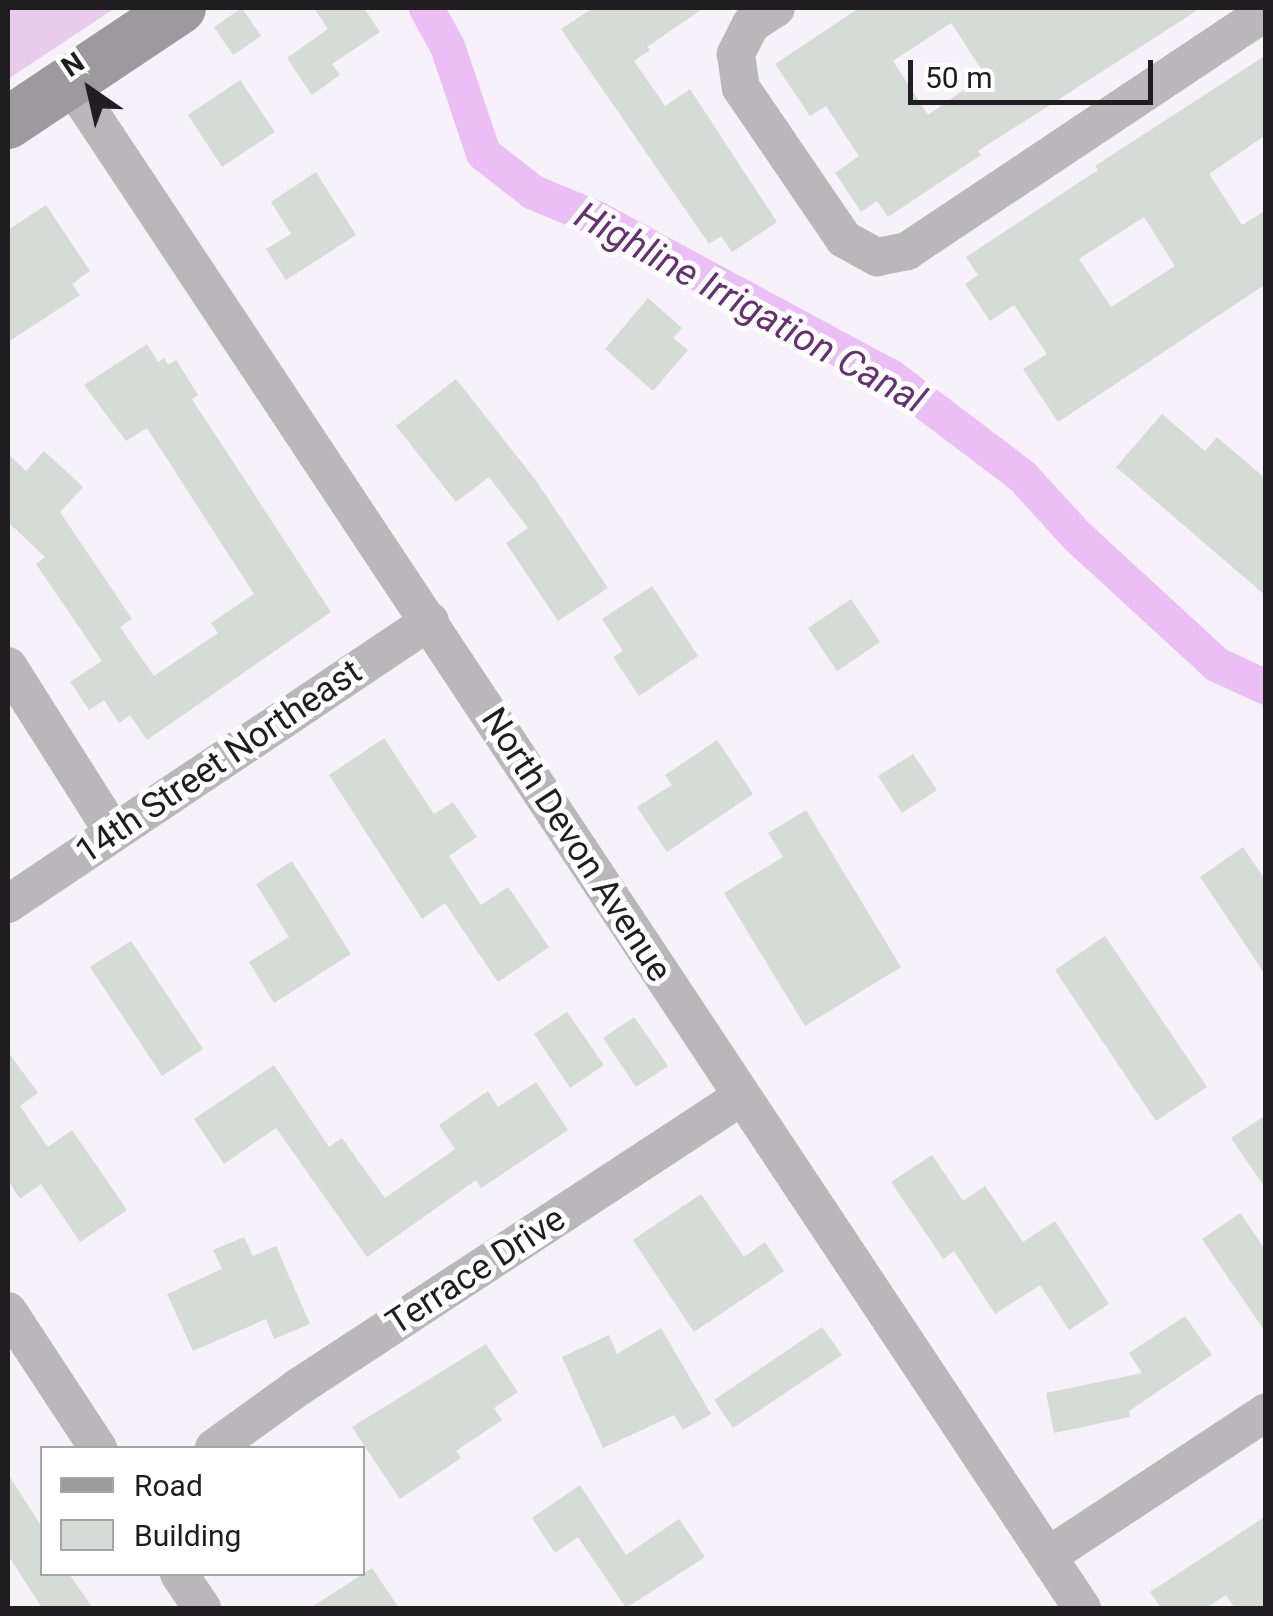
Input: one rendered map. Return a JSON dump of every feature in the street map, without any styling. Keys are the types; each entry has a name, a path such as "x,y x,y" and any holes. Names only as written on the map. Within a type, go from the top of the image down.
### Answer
{"street":[{"path":"8,123 180,8"},
{"path":"776,8 751,24 736,54 741,88 844,239 876,256 907,252 1266,12"},
{"name":"North Devon Avenue","path":"70,82 1082,1608"},
{"name":"14th Street Northeast","path":"8,904 430,621"},
{"path":"8,666 114,832"},
{"name":"Terrace Drive","path":"217,1446 286,1395 741,1097"},
{"path":"8,1311 97,1446"},
{"path":"1048,1556 1266,1412"},
{"path":"181,1576 202,1608"}],"shaded area":[{"path":"8,8 115,8 8,79"}],"building":[{"path":"242,8 261,36 233,55 214,27"},
{"path":"314,8 364,8 380,32 332,64 340,75 312,95 287,58 328,29"},
{"path":"593,8 704,8 647,47 650,50 634,61 665,106 690,89 777,222 732,252 721,236 709,244 561,29"},
{"path":"859,8 1201,8 978,151 981,155 888,217 877,201 861,212 835,173 859,156 826,106 810,116 775,64","holes":["951,23 985,75 928,115 893,61"]},
{"path":"1266,55 1266,135 1209,174 1242,225 1266,210 1266,284 1058,422 1023,369 1047,354 1014,305 990,321 965,284 978,275 966,257 1098,170 1095,166","holes":["1144,217 1175,266 1111,307 1079,259"]},
{"path":"240,80 275,132 222,167 188,115"},
{"path":"316,172 356,235 286,280 266,249 291,234 271,202"},
{"path":"46,205 90,271 72,284 80,295 8,342 8,230"},
{"path":"648,298 682,328 673,338 688,350 653,391 605,349"},
{"path":"147,344 158,362 164,358 168,365 176,360 198,395 192,399 331,612 147,740 130,715 119,723 104,700 89,710 70,682 102,661 36,564 45,557 8,522 8,454 26,471 44,451 83,487 60,512 132,619 120,627 154,676 218,633 211,623 254,594 147,428 126,441 84,385"},
{"path":"456,379 534,478 608,588 558,621 506,543 528,528 489,477 456,502 396,426"},
{"path":"1162,414 1205,451 1217,437 1266,479 1266,596 1116,467"},
{"path":"652,586 698,656 639,696 613,657 623,651 602,619"},
{"path":"851,599 880,642 837,671 808,628"},
{"path":"384,738 434,814 453,802 477,837 449,856 481,905 508,887 549,947 498,982 445,903 422,919 329,775"},
{"path":"717,740 753,794 667,852 637,807 672,785 665,775"},
{"path":"913,754 937,790 902,813 878,776"},
{"path":"806,810 901,967 805,1026 724,893 783,857 768,833"},
{"path":"1243,847 1266,881 1266,976 1200,877"},
{"path":"292,861 351,954 274,1003 249,962 289,937 256,884"},
{"path":"1105,936 1207,1087 1156,1121 1055,970"},
{"path":"131,941 203,1049 162,1076 90,967"},
{"path":"567,1012 604,1065 570,1088 534,1034"},
{"path":"634,1017 668,1066 636,1087 603,1038"},
{"path":"8,1052 38,1093 20,1106 48,1147 72,1130 127,1210 80,1242 41,1184 20,1199 8,1180"},
{"path":"274,1065 329,1147 342,1138 385,1198 455,1149 439,1125 488,1091 498,1107 536,1082 568,1130 481,1188 476,1180 367,1257 276,1128 224,1164 194,1119"},
{"path":"1266,1115 1266,1189 1231,1138"},
{"path":"932,1155 963,1201 985,1186 1023,1242 1055,1221 1109,1304 1069,1330 1040,1285 995,1314 954,1251 943,1259 891,1182"},
{"path":"701,1194 744,1257 765,1242 784,1271 694,1332 633,1240"},
{"path":"1240,1213 1266,1251 1266,1333 1202,1239"},
{"path":"244,1237 253,1256 276,1246 310,1324 274,1339 266,1319 193,1351 167,1294 222,1269 213,1250"},
{"path":"1185,1316 1212,1355 1129,1411 1130,1417 1054,1433 1046,1393 1142,1373 1129,1353"},
{"path":"822,1327 842,1355 733,1428 714,1400"},
{"path":"661,1328 711,1414 683,1430 674,1415 603,1448 562,1357 609,1335 617,1354"},
{"path":"486,1344 518,1392 494,1408 502,1420 456,1451 461,1458 400,1499 352,1427"},
{"path":"8,1474 40,1524 40,1576 70,1576 93,1608 42,1608 8,1555"},
{"path":"580,1485 626,1555 679,1519 705,1557 626,1608 578,1537 555,1553 532,1518"},
{"path":"1266,1516 1266,1608 1235,1608 1226,1595 1206,1608 1161,1608 1150,1592"},
{"path":"372,1568 399,1608 310,1608 365,1576"}],"waterway":[{"name":"Highline Irrigation Canal","path":"426,8 447,46 483,153 533,192 596,218 890,376 1022,476 1077,536 1216,664 1266,687"}]}
